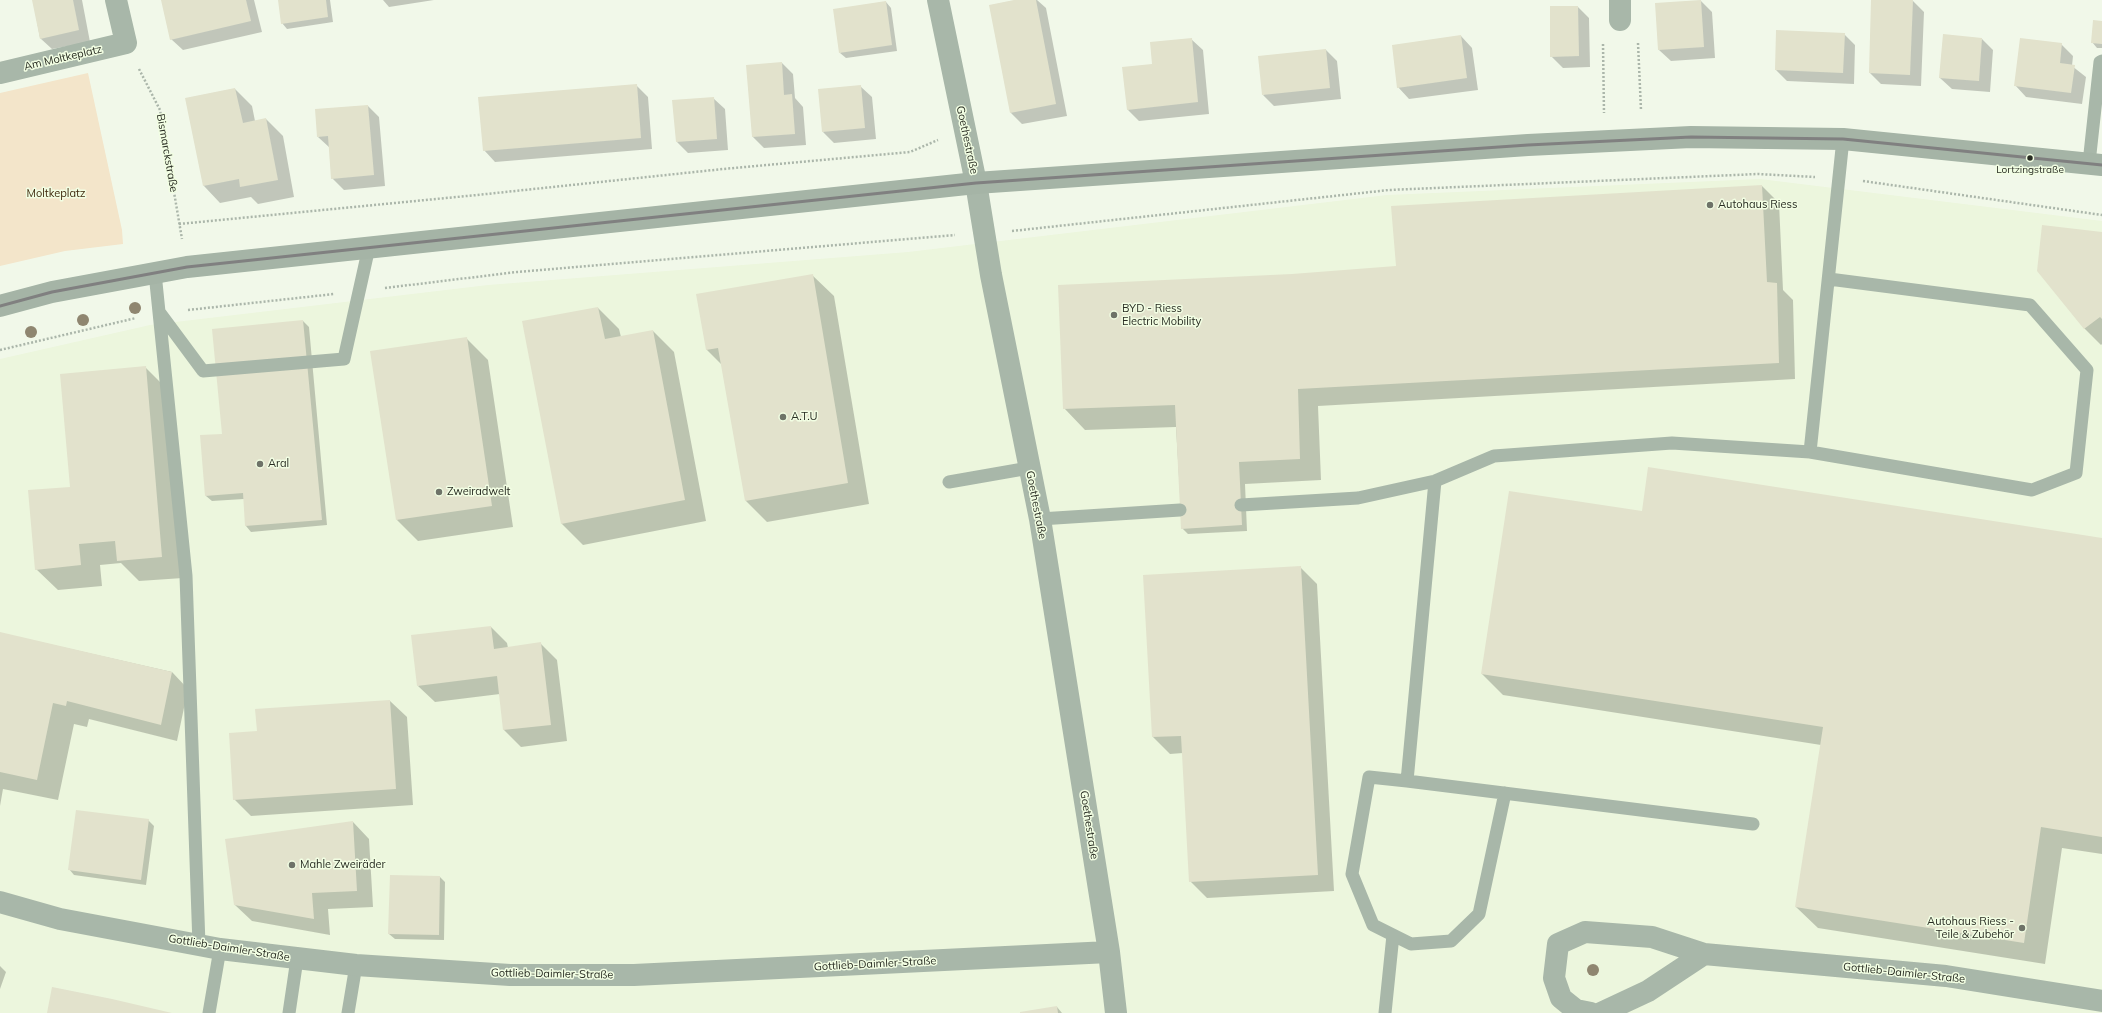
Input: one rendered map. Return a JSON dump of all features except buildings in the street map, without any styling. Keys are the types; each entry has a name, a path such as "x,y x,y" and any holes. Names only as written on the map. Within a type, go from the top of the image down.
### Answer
{"main road":[{"path":"0,306 52,292 155,272 187,267 368,247 976,183 1528,145 1691,137 1843,138 2096,164"}],"street":[{"path":"116,0 126,43"},
{"name":"Goethestraße","path":"938,0 976,183 983,233 1040,518 1109,952 1116,1013"},
{"name":"Am Moltkeplatz","path":"0,73 126,43"},
{"name":"Gottlieb-Daimler-Straße","path":"0,902 60,919 210,947 297,959 356,965 510,975 634,975 1109,952"},
{"name":"Gottlieb-Daimler-Straße","path":"1581,1012 1560,998 1554,978 1558,944 1585,932 1652,937 1704,954 1946,976 2102,1001"},
{"path":"1601,1013 1648,991 1704,954"}],"lane":[{"path":"2096,164 2100,62 2102,61"},
{"path":"1810,452 1843,138"},
{"path":"160,313 203,371 344,359 368,247"},
{"path":"155,272 186,576 210,947 209,1013"},
{"path":"1241,505 1358,498 1435,481 1494,456 1672,444 1810,452 2032,490 2076,473 2087,370 2030,305 1829,279"},
{"path":"949,482 1029,468"},
{"path":"1407,781 1435,481"},
{"path":"1040,518 1180,510"},
{"path":"1505,793 1479,914 1451,941 1411,944 1372,925 1352,874 1369,777 1407,781 1505,793 1753,824"},
{"path":"1385,1013 1393,935"},
{"path":"289,1013 297,959"},
{"path":"348,1013 356,965"}],"path":[{"path":"1604,141 1602,24 1620,10 1637,22 1642,140"},
{"name":"Bismarckstraße","path":"126,43 160,110 187,267"},
{"path":"179,224 477,196 723,169 910,152 964,128"},
{"path":"0,350 160,313 517,272 1044,228 1389,190 1758,174 1838,178 2102,215"}],"shaded area":[{"path":"1760,179 2102,221 2102,1013 0,1013 0,359 150,325 488,285 908,252 1387,195"}],"green space":[{"name":"Moltkeplatz","path":"88,73 122,230 123,244 65,251 0,266 0,93"}],"transit line":[{"path":"0,306 52,292 187,267 976,183 1528,145 1691,137 1843,139 2102,165"}],"place":[{"name":"Lortzingstraße","path":"2030,158"},
{"name":"Autohaus Riess","path":"1710,205"},
{"name":"BYD - Riess Electric Mobility","path":"1114,315"},
{"name":"A.T.U","path":"783,417"},
{"name":"Aral","path":"260,464"},
{"name":"Zweiradwelt","path":"439,492"},
{"name":"Mahle Zweiräder","path":"292,865"},
{"name":"Autohaus Riess - Teile & Zubehör","path":"2022,928"}]}
